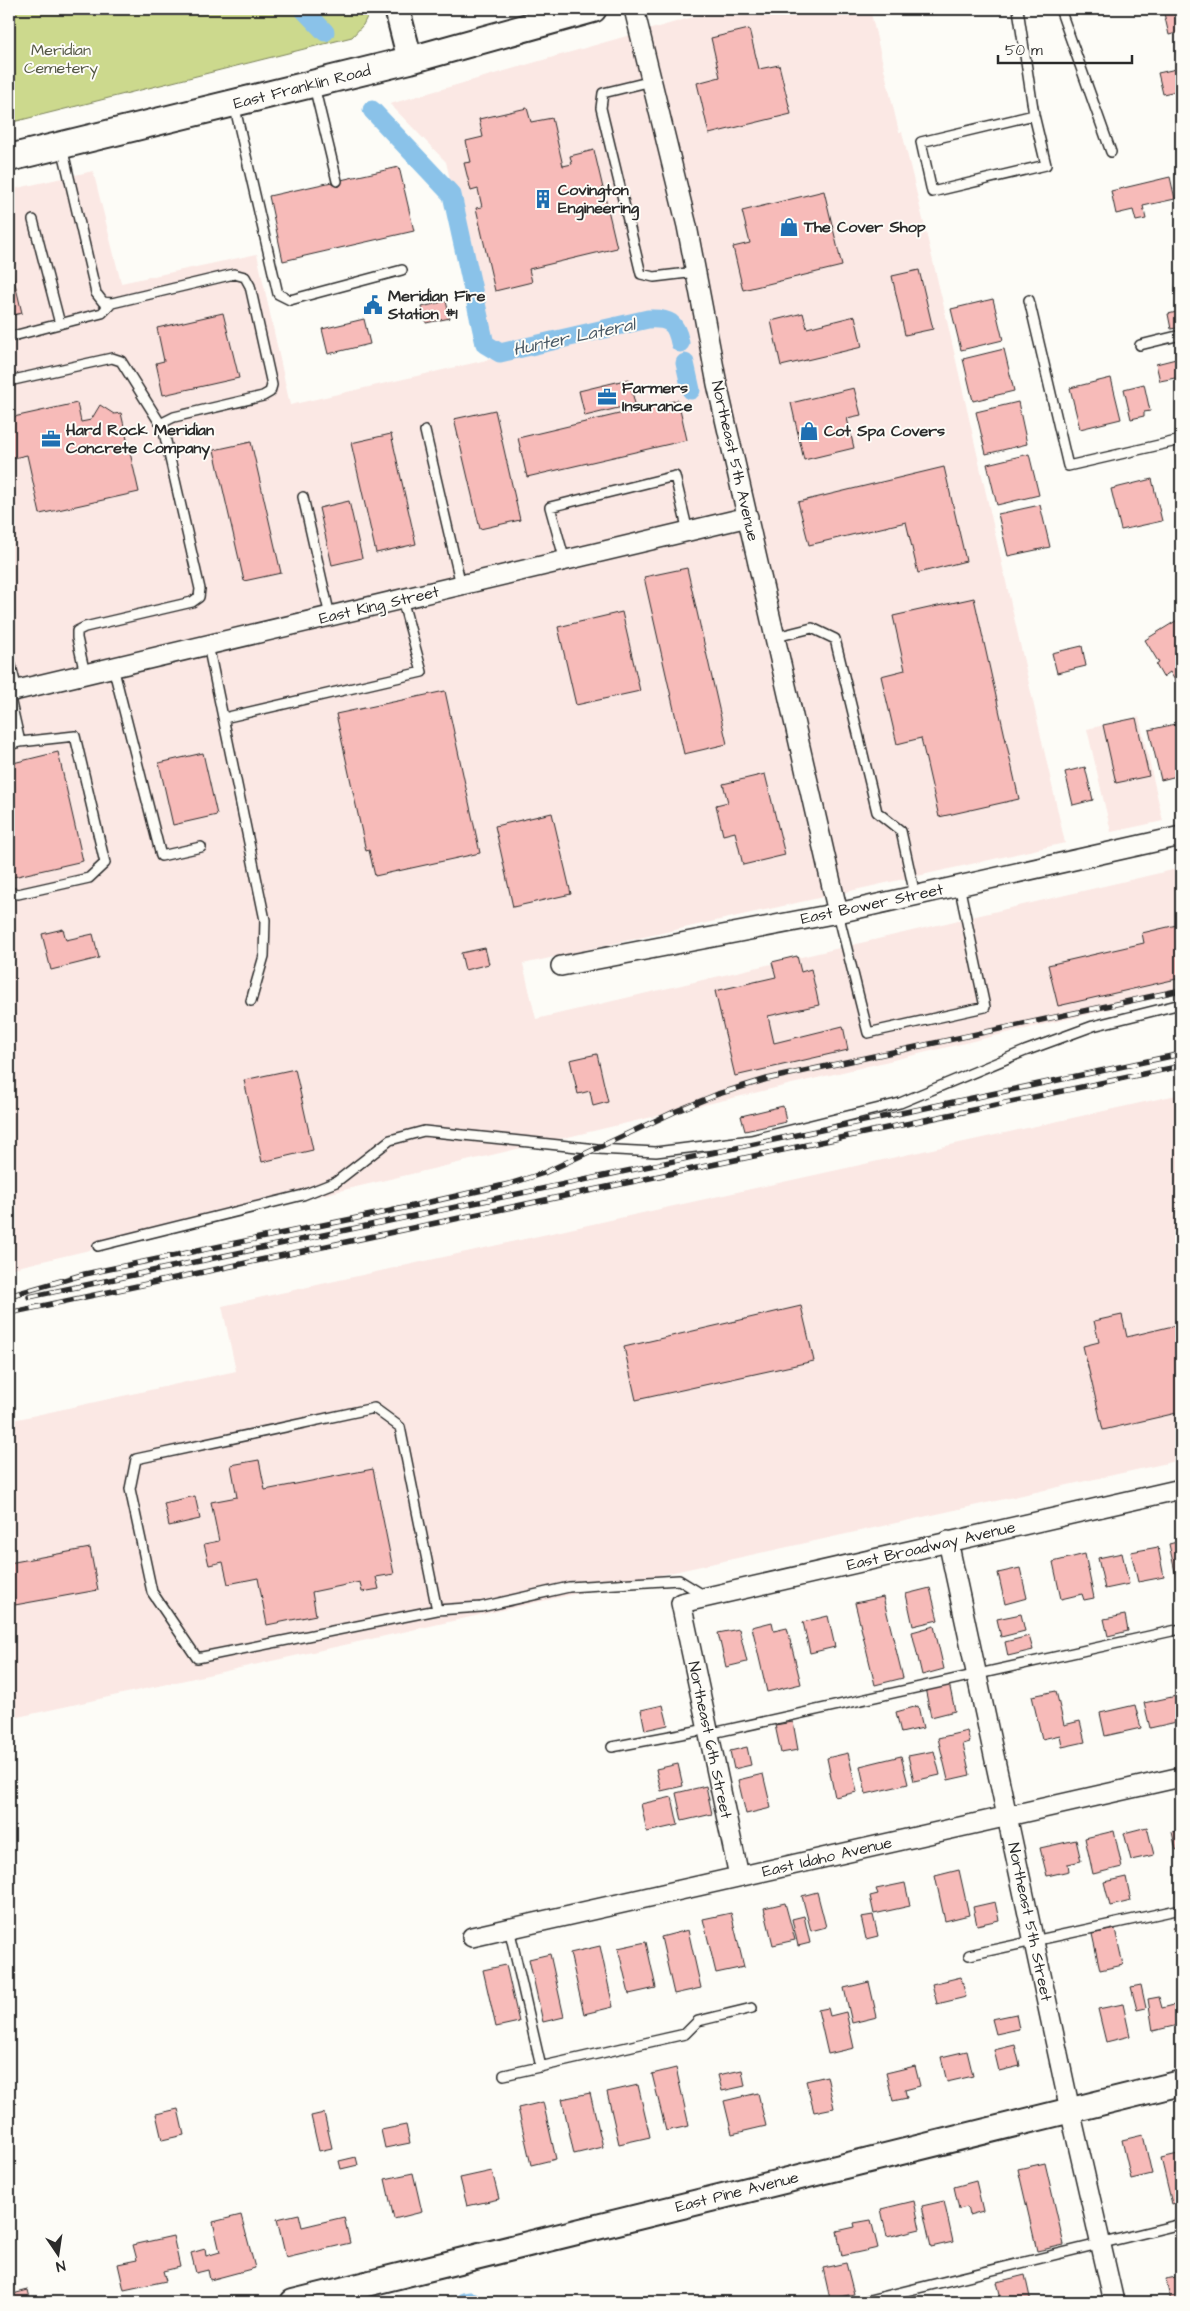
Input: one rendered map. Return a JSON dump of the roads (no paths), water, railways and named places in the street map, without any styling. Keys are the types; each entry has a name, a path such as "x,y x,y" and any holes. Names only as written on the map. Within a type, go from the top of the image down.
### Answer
{"main road":[{"name":"East Franklin Road","path":"9,158 410,60 593,9"}],"street":[{"path":"397,9 410,60"},
{"name":"Northeast 5th Avenue","path":"634,9 687,226 717,384 838,913"},
{"name":"East King Street","path":"11,692 748,517"},
{"name":"East Bower Street","path":"561,966 838,913 1181,836"},
{"name":"East Broadway Avenue","path":"681,1603 1181,1489"},
{"name":"Northeast 5th Street","path":"948,1542 1070,2110 1114,2302"},
{"name":"Northeast 6th Street","path":"681,1603 739,1876"},
{"name":"East Idaho Avenue","path":"472,1937 1181,1777"},
{"name":"East Pine Avenue","path":"293,2302 1181,2083"}],"lane":[{"path":"1018,9 1034,115 1046,164 932,192 921,142 1034,115"},
{"path":"1060,9 1111,152"},
{"path":"652,81 603,93 601,108 641,274 654,277 696,272"},
{"path":"314,84 337,181"},
{"path":"234,104 278,294 290,300 402,270"},
{"path":"62,145 96,293 103,302 112,303 234,274 245,277 250,286 272,384 270,392 263,396 174,417 164,422 163,428"},
{"path":"33,220 60,324"},
{"path":"1029,300 1068,466 1181,440"},
{"path":"9,337 102,313 112,303"},
{"path":"1140,345 1181,335"},
{"path":"9,381 112,358 121,361 163,428 200,589 199,598 192,602 85,626 77,632 85,674"},
{"path":"425,431 461,585"},
{"path":"564,560 550,507 674,476 688,532"},
{"path":"303,497 330,616"},
{"path":"224,718 422,672 402,599"},
{"path":"776,637 812,628 835,639 877,812 901,831 915,895"},
{"path":"208,645 265,920 264,956 251,1001"},
{"path":"9,658 11,692 20,742"},
{"path":"113,668 161,856 201,847"},
{"path":"9,745 75,736 105,863 89,878 18,894 9,892"},
{"path":"838,913 868,1034 985,1007 959,885"},
{"path":"98,1246 303,1195 336,1182 390,1140 424,1131 597,1149 656,1152 751,1140 900,1103 1025,1051 1094,1026 1181,1004"},
{"path":"436,1610 400,1426 374,1408 136,1460 130,1489 152,1592 197,1658 436,1610 481,1607 569,1587 653,1580 679,1580 707,1597"},
{"path":"612,1746 708,1731 1181,1629"},
{"path":"969,1956 1181,1909"},
{"path":"509,1928 541,2067"},
{"path":"504,2075 685,2034 698,2021 752,2008"},
{"path":"861,2302 1181,2224"}],"waterway":[{"name":"Hunter Lateral","path":"303,9 325,32"},
{"name":"Hunter Lateral","path":"372,110 452,195 485,344 500,353 648,319 661,319 670,323 674,326 680,343"},
{"name":"Hunter Lateral","path":"685,363 691,390"},
{"path":"464,2302 474,2302"}],"railway":[{"path":"9,1296 85,1274 386,1212 509,1184 544,1173 674,1112 718,1094 767,1079 1181,990"},
{"path":"29,1297 1181,1054"},
{"path":"9,1313 1181,1066"}],"place":[{"name":"Covington Engineering","path":"543,199"},
{"name":"The Cover Shop","path":"789,227"},
{"name":"Meridian Fire Station #1","path":"373,305"},
{"name":"Farmers Insurance","path":"607,397"},
{"name":"Cot Spa Covers","path":"809,431"},
{"name":"Hard Rock Meridian Concrete Company","path":"51,439"}],"park label":[{"name":"Meridian Cemetery","path":"61,59"}]}
